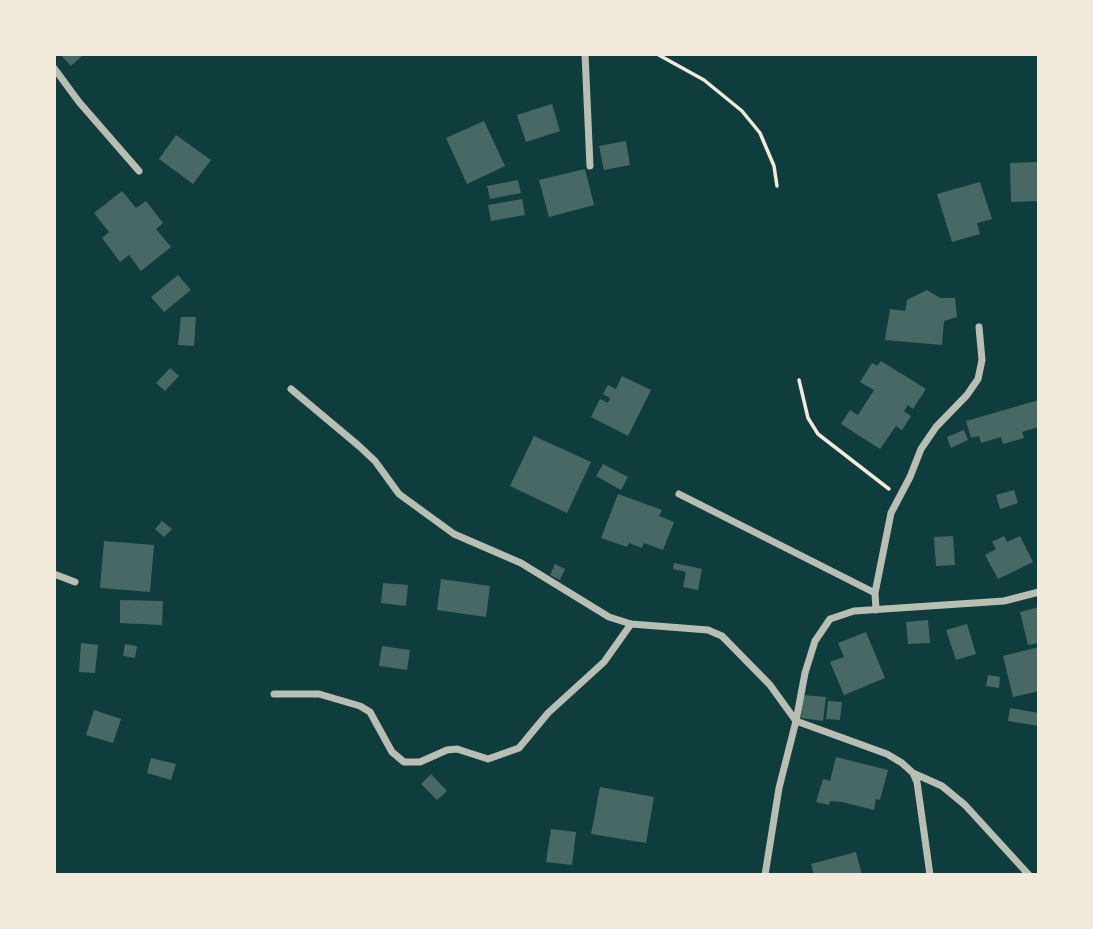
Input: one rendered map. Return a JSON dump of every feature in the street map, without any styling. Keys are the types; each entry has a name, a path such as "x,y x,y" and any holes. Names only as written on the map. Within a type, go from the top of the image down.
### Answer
{"street":[{"path":"585,54 590,166"},
{"path":"54,68 79,102 139,171"},
{"path":"876,610 875,593 891,513 921,449 936,427 967,395 978,379 982,360 979,327"},
{"path":"291,389 375,461 399,494 454,534 521,563 609,617 631,624 708,630 722,636 770,685 796,721 887,754 913,773 942,786 965,805 1029,875"},
{"path":"679,494 875,593"},
{"path":"54,574 75,582"},
{"path":"765,875 779,788 805,673 821,629 830,620 854,611 1004,601 1039,592"},
{"path":"274,694 319,694 360,706 370,712 392,752 404,762 420,762 447,750 457,749 488,759 519,748 548,713 604,662 631,624"},
{"path":"913,773 920,795 930,875"}],"path":[{"path":"657,54 704,80 742,111 760,133 775,166 776,186"},
{"path":"799,380 808,418 817,434 899,496"}],"building":[{"path":"60,54 84,54 71,66"},
{"path":"552,104 560,131 526,142 517,115"},
{"path":"484,121 505,166 467,184 446,138"},
{"path":"176,135 211,160 193,184 159,159"},
{"path":"626,141 630,165 604,170 599,146"},
{"path":"1039,162 1039,201 1011,202 1010,163"},
{"path":"585,169 594,205 549,217 539,180"},
{"path":"518,180 521,193 490,199 487,186"},
{"path":"980,182 992,219 977,223 980,234 952,242 937,194"},
{"path":"122,191 136,208 146,201 163,223 156,229 171,247 141,271 129,255 120,262 102,238 109,232 94,213"},
{"path":"522,199 525,215 491,221 488,205"},
{"path":"178,275 191,290 164,312 151,297"},
{"path":"927,290 940,298 955,298 957,317 944,321 942,345 885,340 890,309 905,311 907,300"},
{"path":"181,317 196,317 194,346 178,345"},
{"path":"881,361 926,389 913,409 908,405 904,411 911,416 902,430 896,426 880,449 841,424 850,410 858,415 874,390 860,382 872,363 877,366"},
{"path":"170,368 179,376 165,391 156,383"},
{"path":"622,376 651,390 628,436 591,417 600,399 608,403 610,398 603,394 608,385 616,389"},
{"path":"1039,400 1039,427 1022,432 1024,438 1003,444 1001,437 981,443 979,436 971,438 966,421"},
{"path":"964,430 968,440 951,448 947,437"},
{"path":"534,436 591,462 567,513 510,486"},
{"path":"603,464 628,477 621,490 596,476"},
{"path":"1014,490 1018,503 1000,509 996,495"},
{"path":"618,494 662,510 659,516 674,522 663,550 644,543 642,548 629,543 627,547 601,538"},
{"path":"162,521 172,529 164,537 155,529"},
{"path":"953,536 955,565 936,566 934,537"},
{"path":"1004,536 1007,542 1020,536 1033,562 998,579 985,555 996,549 992,542"},
{"path":"104,541 154,545 150,592 100,588"},
{"path":"674,563 702,569 698,590 683,587 686,572 673,569"},
{"path":"555,564 565,569 560,580 550,575"},
{"path":"441,579 490,586 486,617 437,610"},
{"path":"383,583 408,585 406,606 381,603"},
{"path":"120,600 163,601 162,625 120,623"},
{"path":"1039,607 1039,643 1028,645 1020,612"},
{"path":"928,620 930,643 908,644 906,622"},
{"path":"967,624 976,654 956,660 946,630"},
{"path":"866,632 885,678 844,695 830,662 844,657 838,643"},
{"path":"81,643 98,645 95,673 79,672"},
{"path":"125,644 137,646 135,658 123,656"},
{"path":"382,646 410,650 407,670 379,666"},
{"path":"1039,647 1039,691 1013,697 1003,656"},
{"path":"988,675 1000,677 999,688 986,686"},
{"path":"803,695 826,697 823,721 801,718"},
{"path":"828,701 842,702 840,720 826,719"},
{"path":"1010,708 1039,713 1039,726 1008,721"},
{"path":"94,710 121,719 113,743 86,735"},
{"path":"836,757 888,770 880,800 876,799 874,810 842,802 830,801 829,805 816,802 823,779 830,781"},
{"path":"151,758 176,764 171,780 147,773"},
{"path":"431,774 447,791 437,800 421,784"},
{"path":"600,787 654,797 646,843 591,834"},
{"path":"551,829 576,832 572,865 546,862"},
{"path":"856,852 862,875 814,875 811,864"}]}
